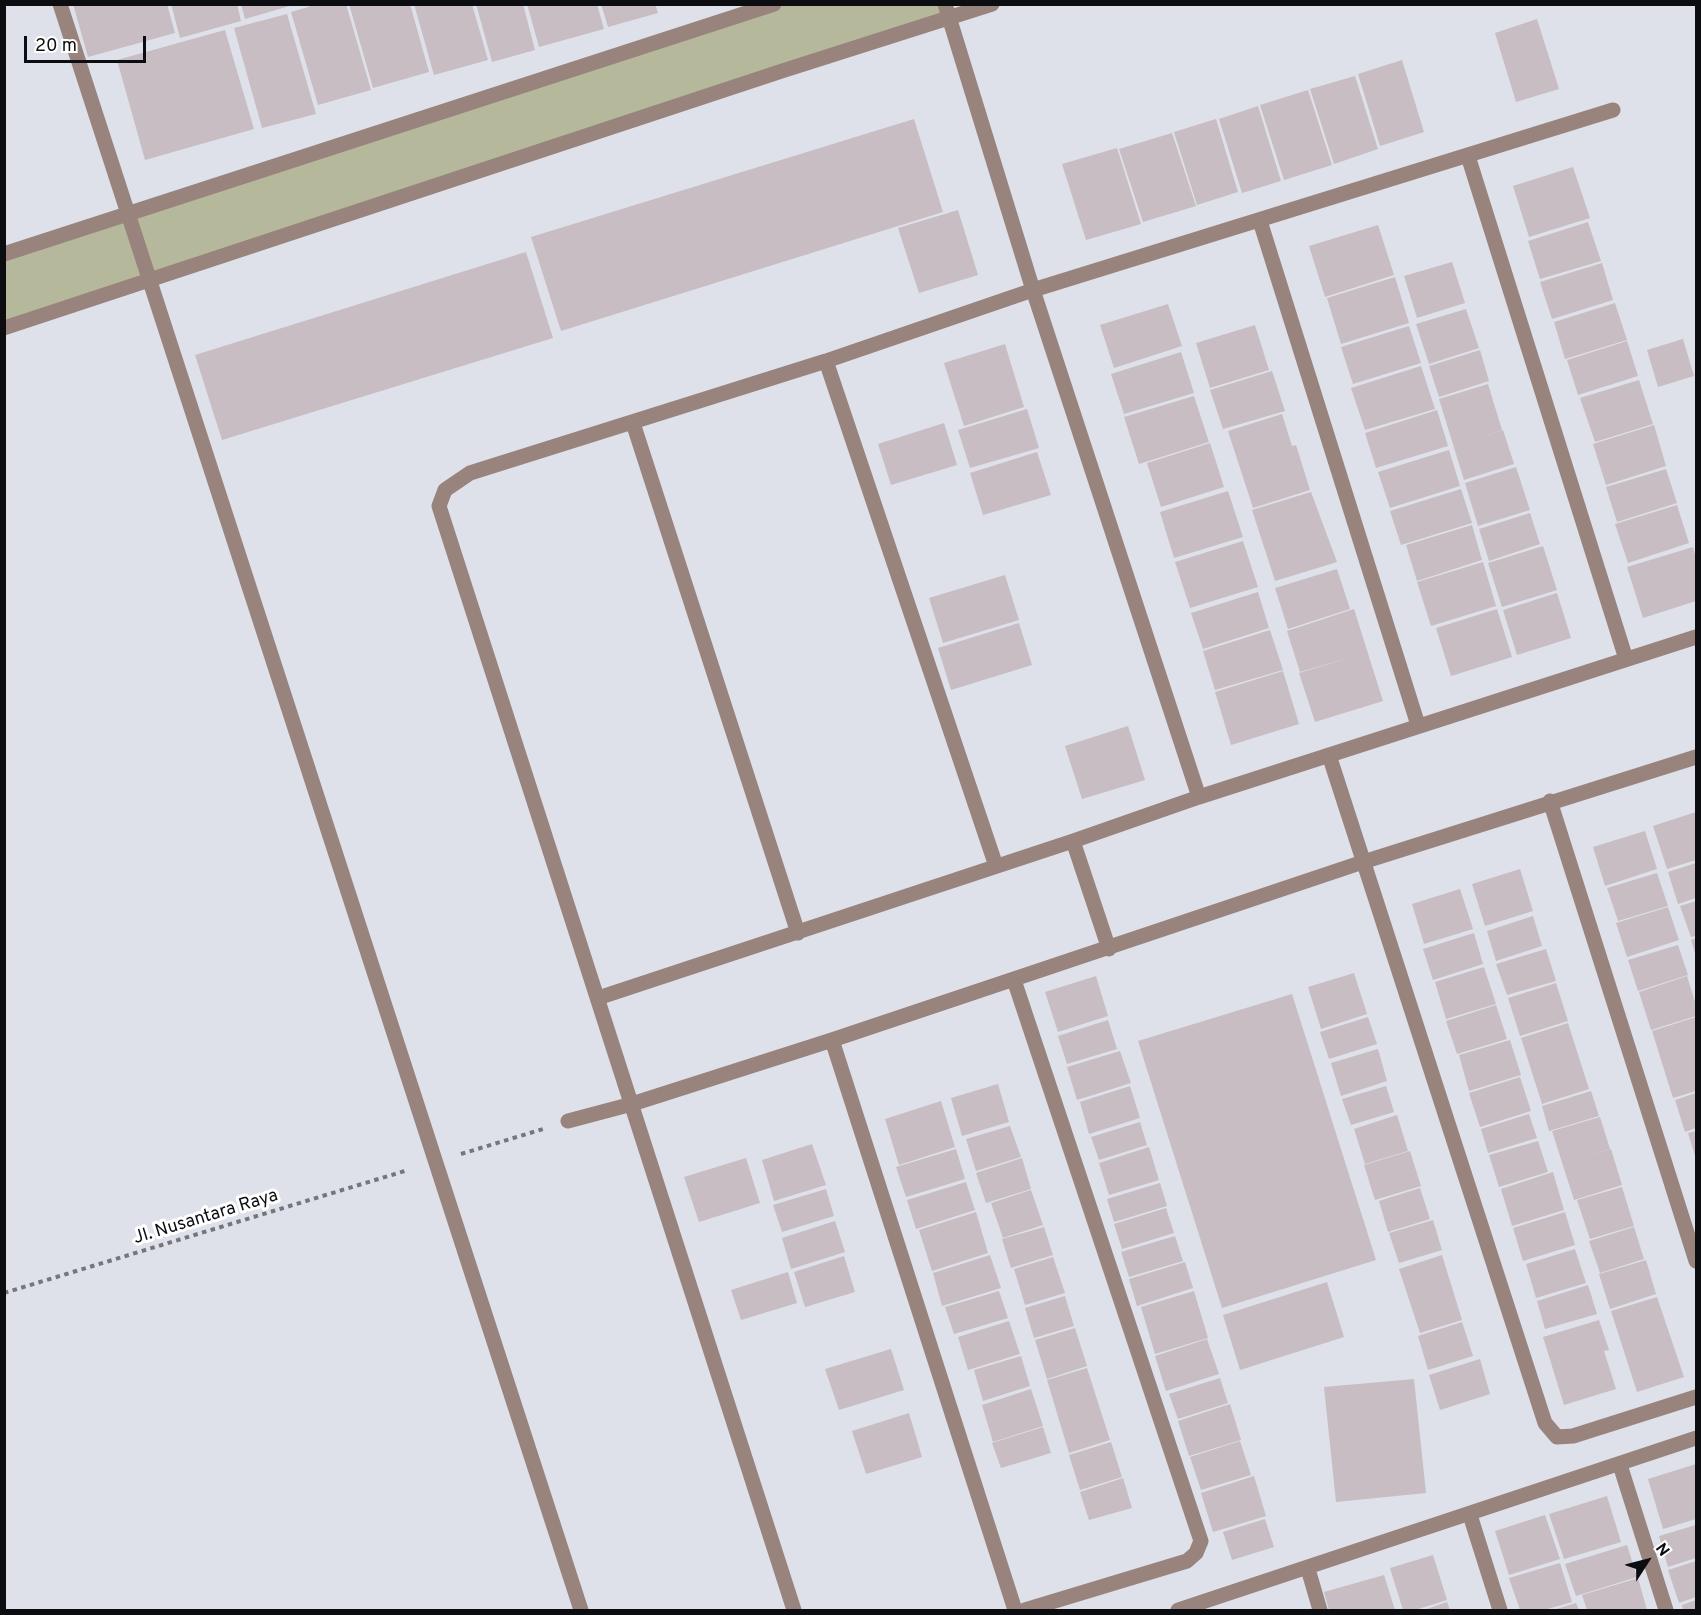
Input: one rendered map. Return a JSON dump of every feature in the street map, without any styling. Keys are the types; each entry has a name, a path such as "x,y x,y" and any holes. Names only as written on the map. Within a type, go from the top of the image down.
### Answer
{"street":[{"path":"60,4 581,1611"},
{"path":"4,254 774,4"},
{"path":"4,328 770,74 948,11 992,4"},
{"path":"948,11 1033,290 1198,797"},
{"path":"794,1611 439,506 445,490 470,473 826,361 1033,290 1613,110"},
{"path":"1468,156 1626,659"},
{"path":"1260,221 1418,725"},
{"path":"826,361 996,866"},
{"path":"633,423 798,933"},
{"path":"597,998 798,933 1198,797 1696,637"},
{"path":"1329,755 1545,1423 1557,1437 1573,1436 1696,1397"},
{"path":"568,1121 632,1104 832,1040 1363,862 1550,801 1696,757"},
{"path":"1550,801 1696,1261"},
{"path":"1073,841 1109,949"},
{"path":"1014,980 1201,1541 1196,1553 1187,1561 1025,1611"},
{"path":"832,1040 1015,1611"},
{"path":"1178,1611 1696,1438"},
{"path":"1620,1465 1666,1611"},
{"path":"1470,1515 1500,1611"},
{"path":"1308,1569 1320,1611"}],"path":[{"path":"435,1162 568,1121"},
{"name":"Jl. Nusantara Raya","path":"4,1293 415,1168"}],"green space":[{"path":"784,5 945,5 950,18 5,328 4,254"}],"building":[{"path":"73,4 167,4 175,33 88,57"},
{"path":"171,4 237,4 241,21 180,38"},
{"path":"241,4 293,4 293,5 245,19"},
{"path":"318,4 346,4 371,90 318,105 291,12"},
{"path":"349,4 410,4 429,72 373,88"},
{"path":"414,4 472,4 488,60 434,75"},
{"path":"476,4 523,4 535,50 492,62"},
{"path":"527,4 597,4 604,29 539,47"},
{"path":"601,4 655,4 658,13 608,27"},
{"path":"287,14 316,114 262,128 234,28"},
{"path":"1537,19 1559,89 1516,102 1495,33"},
{"path":"225,30 254,129 145,160 117,60"},
{"path":"1402,60 1424,132 1380,146 1358,74"},
{"path":"1355,76 1378,149 1334,164 1310,89"},
{"path":"1308,90 1332,165 1284,180 1260,105"},
{"path":"1258,106 1281,181 1242,193 1219,119"},
{"path":"914,119 943,212 561,331 531,237"},
{"path":"1216,119 1238,192 1197,205 1174,132"},
{"path":"1172,133 1196,206 1143,222 1119,149"},
{"path":"1117,148 1141,224 1086,240 1062,164"},
{"path":"1573,167 1590,218 1529,237 1513,186"},
{"path":"958,210 978,275 919,293 898,228"},
{"path":"1588,222 1601,261 1540,279 1528,241"},
{"path":"1378,225 1394,275 1325,297 1309,246"},
{"path":"526,252 553,338 222,440 195,355"},
{"path":"1452,262 1465,303 1417,318 1404,276"},
{"path":"1602,263 1613,300 1552,319 1540,282"},
{"path":"1395,277 1409,323 1341,344 1327,298"},
{"path":"1615,303 1627,340 1565,359 1554,322"},
{"path":"1168,304 1182,346 1114,368 1100,325"},
{"path":"1466,309 1479,348 1429,364 1416,324"},
{"path":"1255,325 1269,370 1210,388 1196,343"},
{"path":"1409,326 1421,363 1353,384 1341,347"},
{"path":"1683,339 1694,376 1658,387 1647,350"},
{"path":"1627,341 1638,376 1578,395 1567,360"},
{"path":"1005,344 1024,407 964,426 944,363"},
{"path":"1480,350 1489,381 1439,397 1429,366"},
{"path":"1181,352 1194,393 1124,414 1111,374"},
{"path":"1421,366 1435,409 1365,430 1351,388"},
{"path":"1272,371 1285,411 1223,429 1210,390"},
{"path":"1639,380 1653,424 1595,442 1580,398"},
{"path":"1488,384 1502,430 1479,438 1503,430 1514,464 1464,480 1439,399"},
{"path":"1194,396 1209,442 1139,464 1124,417"},
{"path":"1027,409 1039,448 970,468 958,430"},
{"path":"1437,410 1448,446 1376,468 1365,433"},
{"path":"1282,414 1292,446 1296,445 1310,490 1253,508 1228,431"},
{"path":"944,423 957,465 891,485 878,444"},
{"path":"1654,425 1666,466 1606,485 1593,444"},
{"path":"1210,443 1224,487 1161,507 1147,463"},
{"path":"1449,450 1460,486 1390,508 1378,472"},
{"path":"1037,452 1051,495 983,515 970,473"},
{"path":"1516,467 1530,510 1478,526 1465,483"},
{"path":"1666,469 1677,503 1617,522 1606,487"},
{"path":"1461,489 1472,523 1401,545 1390,511"},
{"path":"1228,491 1243,537 1174,558 1160,512"},
{"path":"1311,492 1337,562 1275,581 1252,510"},
{"path":"1677,505 1689,543 1628,563 1615,524"},
{"path":"1530,513 1540,544 1489,561 1479,529"},
{"path":"1472,525 1482,560 1417,581 1406,545"},
{"path":"1243,541 1258,587 1190,608 1175,562"},
{"path":"1543,546 1557,590 1502,607 1488,563"},
{"path":"1693,547 1696,559 1696,601 1643,618 1627,567"},
{"path":"1483,562 1496,606 1431,626 1417,582"},
{"path":"1337,569 1350,609 1288,629 1275,588"},
{"path":"1005,575 1019,620 943,643 929,598"},
{"path":"1258,592 1269,628 1203,649 1191,613"},
{"path":"1557,593 1571,638 1517,655 1503,610"},
{"path":"1354,609 1383,701 1315,722 1299,673 1359,655 1300,672 1287,631"},
{"path":"1497,609 1512,657 1451,676 1436,628"},
{"path":"1019,623 1032,665 951,690 938,648"},
{"path":"1270,630 1283,670 1215,690 1203,651"},
{"path":"1283,671 1299,724 1231,745 1215,692"},
{"path":"1128,726 1145,780 1082,799 1065,746"},
{"path":"1696,812 1696,860 1667,869 1653,826"},
{"path":"1645,831 1657,869 1605,886 1593,847"},
{"path":"1696,863 1696,898 1678,904 1668,872"},
{"path":"1520,869 1533,911 1485,926 1472,884"},
{"path":"1657,873 1668,906 1618,921 1607,888"},
{"path":"1460,889 1473,929 1424,944 1412,904"},
{"path":"1696,901 1696,936 1691,937 1680,906"},
{"path":"1668,907 1679,940 1627,957 1616,923"},
{"path":"1533,916 1542,946 1496,961 1487,931"},
{"path":"1474,933 1483,964 1433,980 1423,949"},
{"path":"1696,938 1696,956 1691,940"},
{"path":"1678,945 1688,975 1638,991 1628,960"},
{"path":"1546,949 1556,981 1507,995 1496,964"},
{"path":"1484,967 1496,1004 1446,1019 1435,982"},
{"path":"1354,973 1367,1014 1321,1029 1308,987"},
{"path":"1096,976 1108,1016 1058,1032 1045,992"},
{"path":"1687,976 1696,1005 1696,1016 1651,1030 1639,992"},
{"path":"1556,983 1568,1021 1520,1036 1508,998"},
{"path":"1292,994 1376,1260 1222,1308 1138,1041"},
{"path":"1496,1005 1507,1039 1457,1054 1446,1021"},
{"path":"1368,1017 1377,1044 1329,1059 1320,1032"},
{"path":"1696,1017 1696,1091 1673,1098 1652,1031"},
{"path":"1108,1020 1117,1049 1067,1064 1058,1036"},
{"path":"1568,1023 1589,1089 1542,1104 1521,1038"},
{"path":"1510,1040 1521,1075 1469,1091 1459,1055"},
{"path":"1378,1049 1387,1081 1341,1096 1331,1063"},
{"path":"1120,1051 1131,1083 1077,1100 1067,1067"},
{"path":"1520,1077 1531,1111 1480,1127 1469,1093"},
{"path":"998,1084 1009,1122 962,1136 951,1098"},
{"path":"1130,1086 1140,1118 1089,1134 1080,1102"},
{"path":"1386,1086 1394,1112 1351,1125 1342,1099"},
{"path":"1591,1091 1599,1116 1549,1131 1542,1106"},
{"path":"1696,1093 1696,1128 1685,1132 1675,1100"},
{"path":"941,1101 955,1147 899,1165 885,1119"},
{"path":"1529,1114 1537,1138 1488,1153 1481,1129"},
{"path":"1397,1115 1408,1151 1365,1164 1354,1129"},
{"path":"1600,1117 1610,1149 1587,1156 1611,1149 1622,1185 1574,1200 1552,1131"},
{"path":"1140,1122 1147,1145 1099,1160 1091,1137"},
{"path":"1010,1126 1021,1157 976,1171 966,1139"},
{"path":"1696,1131 1696,1159 1688,1133"},
{"path":"1538,1141 1548,1172 1499,1187 1489,1155"},
{"path":"812,1144 826,1185 774,1201 762,1160"},
{"path":"1149,1147 1159,1180 1109,1195 1099,1163"},
{"path":"956,1149 965,1179 906,1197 896,1167"},
{"path":"1410,1151 1421,1186 1375,1200 1364,1165"},
{"path":"746,1158 760,1203 699,1222 684,1177"},
{"path":"1022,1158 1031,1189 986,1203 976,1173"},
{"path":"1553,1172 1564,1210 1512,1226 1501,1189"},
{"path":"966,1182 975,1210 916,1229 907,1200"},
{"path":"1160,1183 1167,1206 1114,1222 1107,1199"},
{"path":"1622,1187 1634,1226 1590,1239 1577,1200"},
{"path":"1420,1188 1430,1219 1388,1232 1379,1201"},
{"path":"826,1189 834,1216 782,1232 773,1205"},
{"path":"1031,1190 1043,1225 1003,1238 991,1203"},
{"path":"1166,1208 1174,1233 1122,1249 1114,1224"},
{"path":"976,1212 988,1253 932,1271 919,1230"},
{"path":"1565,1212 1575,1245 1523,1261 1513,1228"},
{"path":"1433,1220 1442,1250 1399,1263 1389,1233"},
{"path":"835,1221 845,1252 791,1269 782,1238"},
{"path":"1044,1227 1053,1255 1011,1268 1002,1239"},
{"path":"1634,1227 1644,1259 1600,1273 1589,1241"},
{"path":"1175,1236 1183,1261 1129,1277 1121,1252"},
{"path":"1575,1249 1586,1283 1536,1298 1526,1264"},
{"path":"990,1255 1001,1288 942,1306 933,1273"},
{"path":"1442,1255 1462,1320 1420,1333 1399,1269"},
{"path":"844,1256 855,1292 805,1307 794,1272"},
{"path":"1053,1257 1065,1293 1025,1305 1014,1269"},
{"path":"1646,1260 1656,1294 1610,1309 1599,1274"},
{"path":"1185,1262 1193,1288 1137,1306 1129,1279"},
{"path":"788,1272 797,1303 741,1320 731,1290"},
{"path":"1327,1282 1344,1337 1240,1370 1223,1315"},
{"path":"1588,1285 1597,1314 1545,1329 1537,1301"},
{"path":"999,1291 1008,1318 954,1334 945,1307"},
{"path":"1194,1291 1208,1338 1155,1354 1141,1307"},
{"path":"1065,1296 1074,1326 1034,1338 1025,1308"},
{"path":"1657,1297 1684,1377 1637,1392 1611,1311"},
{"path":"1599,1320 1609,1350 1604,1351 1616,1389 1564,1405 1543,1337"},
{"path":"1009,1321 1020,1354 968,1370 958,1337"},
{"path":"1462,1322 1473,1356 1428,1370 1418,1336"},
{"path":"1075,1328 1087,1366 1047,1379 1035,1340"},
{"path":"1207,1339 1219,1374 1166,1391 1155,1356"},
{"path":"891,1349 904,1390 839,1410 825,1369"},
{"path":"1021,1356 1030,1386 983,1401 974,1370"},
{"path":"1480,1359 1490,1394 1440,1410 1429,1375"},
{"path":"1087,1368 1110,1440 1069,1453 1047,1380"},
{"path":"1220,1378 1228,1403 1178,1419 1169,1394"},
{"path":"1414,1379 1426,1493 1336,1502 1324,1387"},
{"path":"1031,1389 1043,1426 993,1442 982,1405"},
{"path":"1230,1404 1241,1440 1189,1456 1178,1421"},
{"path":"909,1413 922,1457 866,1474 852,1431"},
{"path":"1043,1427 1051,1453 1001,1468 992,1443"},
{"path":"1240,1441 1251,1475 1201,1490 1190,1457"},
{"path":"1111,1442 1122,1477 1080,1490 1069,1455"},
{"path":"1696,1464 1696,1519 1663,1529 1648,1479"},
{"path":"1254,1476 1266,1516 1213,1532 1201,1493"},
{"path":"1123,1478 1132,1508 1089,1520 1080,1492"},
{"path":"1607,1496 1621,1542 1564,1559 1549,1514"},
{"path":"1545,1515 1560,1559 1509,1575 1495,1531"},
{"path":"1265,1519 1274,1547 1232,1560 1223,1532"},
{"path":"1696,1525 1696,1558 1668,1567 1659,1536"},
{"path":"1627,1545 1637,1577 1576,1596 1565,1564"},
{"path":"1433,1555 1447,1600 1415,1610 1403,1610 1390,1568"},
{"path":"1696,1561 1696,1597 1679,1603 1668,1570"},
{"path":"1560,1563 1572,1602 1544,1610 1520,1610 1509,1578"},
{"path":"1384,1575 1395,1610 1329,1610 1324,1592"},
{"path":"1638,1578 1647,1610 1587,1610 1582,1595"},
{"path":"1696,1600 1696,1610 1683,1610 1682,1605"},
{"path":"1447,1602 1450,1610 1424,1610"},
{"path":"1576,1603 1579,1610 1553,1610"}]}
